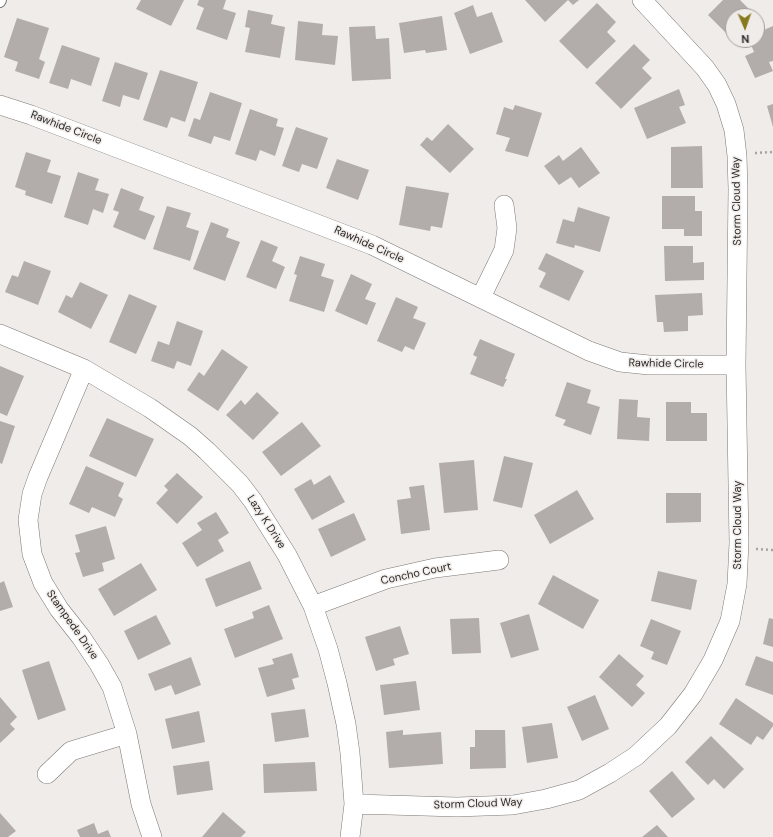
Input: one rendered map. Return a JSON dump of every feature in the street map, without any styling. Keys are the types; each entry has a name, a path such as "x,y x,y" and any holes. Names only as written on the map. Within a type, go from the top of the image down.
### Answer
{"street":[{"name":"Storm Cloud Way","path":"354,804 457,807 512,805 546,799 579,790 610,773 636,756 668,726 693,694 713,660 730,621 737,584 739,543 736,364 738,189 737,156 734,130 726,104 717,85 705,68 642,0"},
{"name":"Rawhide Circle","path":"0,105 31,115 329,227 372,245 481,297 588,351 620,362 649,365 736,364"},
{"path":"481,297 504,250 507,228 504,205"},
{"name":"Lazy K Drive","path":"0,334 84,369 150,408 190,436 240,484 271,527 313,606 328,649 337,683 346,724 350,754 354,804 350,837"},
{"name":"Stampede Drive","path":"84,369 32,494 28,529 32,554 43,583 59,609 88,648 112,687 127,734 141,804 152,837"},
{"name":"Concho Court","path":"313,606 386,579 435,568 499,560"},
{"path":"47,774 71,751 127,734"}],"path":[{"path":"755,153 773,152"},
{"path":"756,549 773,550"}],"building":[{"path":"141,0 184,0 171,26 136,9"},
{"path":"199,0 226,0 223,9 236,13 227,40 196,29 204,8 197,5"},
{"path":"525,0 568,0 545,22"},
{"path":"568,0 579,0 573,5"},
{"path":"723,0 740,0 748,8 725,8 725,32 708,15"},
{"path":"597,3 616,22 607,32 616,41 587,69 559,41"},
{"path":"473,5 477,17 492,12 503,42 470,54 454,13"},
{"path":"248,10 273,15 271,24 285,27 280,58 245,52 250,28 245,27"},
{"path":"442,16 447,50 426,53 425,50 404,53 399,23"},
{"path":"17,18 49,28 39,59 45,62 39,79 15,71 18,62 4,57"},
{"path":"298,21 323,24 322,35 338,36 335,65 295,60"},
{"path":"375,26 376,39 389,38 391,79 352,81 349,27"},
{"path":"773,26 773,61 769,62 773,71 755,78 745,56 754,52 752,48 765,48 765,30"},
{"path":"634,44 650,60 642,68 652,78 621,109 595,83"},
{"path":"62,45 100,58 91,86 71,79 68,89 49,83"},
{"path":"115,62 148,73 139,100 123,95 120,107 102,101"},
{"path":"160,70 198,82 185,122 171,117 167,128 143,120"},
{"path":"679,89 685,105 679,107 686,123 647,139 634,108"},
{"path":"210,92 242,103 230,141 214,136 211,144 188,136 194,118 200,120"},
{"path":"773,104 773,127 767,106"},
{"path":"515,105 542,113 528,157 505,151 510,138 496,134 504,107 513,110"},
{"path":"250,109 278,119 276,126 284,128 275,156 260,150 256,161 235,154"},
{"path":"448,124 474,149 450,173 420,145 427,137 432,141"},
{"path":"296,127 328,138 317,169 302,164 299,172 282,166"},
{"path":"702,146 703,188 671,188 671,147"},
{"path":"581,147 600,173 579,188 571,177 559,185 544,166 559,155 563,161"},
{"path":"26,152 51,160 47,172 61,176 52,204 25,195 26,191 15,187"},
{"path":"337,159 369,170 358,200 326,188"},
{"path":"78,172 99,179 95,190 109,194 103,213 93,209 88,225 64,217"},
{"path":"406,186 449,193 442,228 431,226 430,231 399,225"},
{"path":"121,188 144,197 139,210 155,216 145,240 113,227 119,212 113,210"},
{"path":"662,196 695,196 695,211 702,211 702,236 684,236 684,229 662,229"},
{"path":"167,206 191,213 186,227 199,231 190,261 153,249"},
{"path":"578,207 610,217 600,252 575,245 574,248 556,243 563,219 574,222"},
{"path":"211,222 229,229 226,237 240,242 225,281 193,269"},
{"path":"261,240 278,247 272,261 285,267 276,289 246,277"},
{"path":"664,246 693,246 693,263 704,262 704,280 665,281"},
{"path":"546,253 584,271 569,301 539,287 546,273 538,269"},
{"path":"300,256 325,264 321,276 334,280 324,312 289,301 297,275 294,274"},
{"path":"24,261 51,271 38,305 5,292 12,275 18,277"},
{"path":"351,274 372,284 365,299 376,303 367,325 335,311"},
{"path":"80,282 108,295 91,329 58,312 66,295 72,298"},
{"path":"702,293 703,315 688,316 688,331 664,332 663,322 657,322 655,295"},
{"path":"129,294 157,306 136,354 109,342"},
{"path":"396,297 418,307 413,318 426,323 414,350 405,346 402,352 377,341"},
{"path":"177,321 203,331 191,366 177,361 174,369 151,361 158,341 169,345"},
{"path":"480,339 515,354 503,387 470,374 477,357 473,355"},
{"path":"222,349 248,367 218,411 187,390 199,372 204,376"},
{"path":"0,366 24,376 7,416 0,413"},
{"path":"567,382 591,390 587,403 600,407 591,435 563,425 566,420 555,416"},
{"path":"257,392 279,413 253,440 226,415 241,400 245,405"},
{"path":"619,399 638,400 637,417 650,418 649,441 617,439"},
{"path":"666,402 691,402 691,413 707,413 707,441 666,441"},
{"path":"107,418 154,439 136,477 89,456"},
{"path":"0,421 15,426 2,464 0,463"},
{"path":"302,422 321,446 281,476 262,452"},
{"path":"504,456 533,463 522,508 493,501"},
{"path":"474,460 478,510 444,513 439,463"},
{"path":"86,466 124,483 118,496 123,499 115,517 92,507 89,513 69,504"},
{"path":"177,473 203,497 177,524 156,503 168,490 164,486"},
{"path":"330,475 345,502 312,520 294,489 311,479 314,485"},
{"path":"424,485 430,530 401,534 397,500 411,498 409,487"},
{"path":"577,490 594,519 550,544 534,515"},
{"path":"666,493 701,493 701,522 666,523"},
{"path":"216,512 229,533 218,540 224,551 197,567 182,543 202,530 197,523"},
{"path":"354,513 366,540 331,557 318,529"},
{"path":"106,526 115,559 102,563 104,571 83,577 75,553 80,552 75,535"},
{"path":"250,561 262,589 216,607 205,579"},
{"path":"141,563 157,590 114,616 98,589"},
{"path":"658,571 697,580 691,610 651,601"},
{"path":"553,575 599,600 583,629 538,604"},
{"path":"4,581 13,607 0,611 0,583"},
{"path":"269,605 283,639 235,658 224,629 254,618 252,612"},
{"path":"529,614 539,650 511,658 500,623"},
{"path":"156,615 171,644 138,660 124,631"},
{"path":"479,618 481,653 452,654 450,619"},
{"path":"769,618 773,619 773,647 763,644"},
{"path":"651,619 681,631 667,665 651,659 654,652 640,646"},
{"path":"400,626 409,654 393,659 395,665 376,671 365,637"},
{"path":"292,653 299,677 292,679 295,689 267,697 258,668 274,664 272,659"},
{"path":"619,654 644,676 636,685 645,693 632,707 599,677"},
{"path":"756,656 773,662 773,695 745,685"},
{"path":"191,657 201,685 175,695 171,685 155,691 148,674"},
{"path":"49,661 66,710 38,720 22,670"},
{"path":"416,681 420,710 384,715 380,685"},
{"path":"595,695 609,729 582,741 567,707"},
{"path":"0,697 17,717 10,724 15,729 0,743"},
{"path":"736,698 773,723 773,726 763,740 757,736 751,745 719,724"},
{"path":"305,709 309,737 275,742 271,713"},
{"path":"199,711 205,742 172,749 165,719"},
{"path":"552,723 558,758 527,763 522,727"},
{"path":"403,730 403,735 441,732 443,764 389,768 386,732"},
{"path":"475,730 505,730 506,768 470,769 470,747 475,747"},
{"path":"711,736 744,769 724,789 714,779 708,785 685,762"},
{"path":"209,761 213,790 177,795 173,766"},
{"path":"315,762 317,791 264,793 263,764"},
{"path":"672,771 695,799 672,818 649,791"},
{"path":"223,812 246,832 241,837 202,837"},
{"path":"0,813 16,831 8,837 0,837"},
{"path":"94,823 98,834 108,830 111,837 80,837 77,830"},
{"path":"657,825 668,837 642,837"}]}
